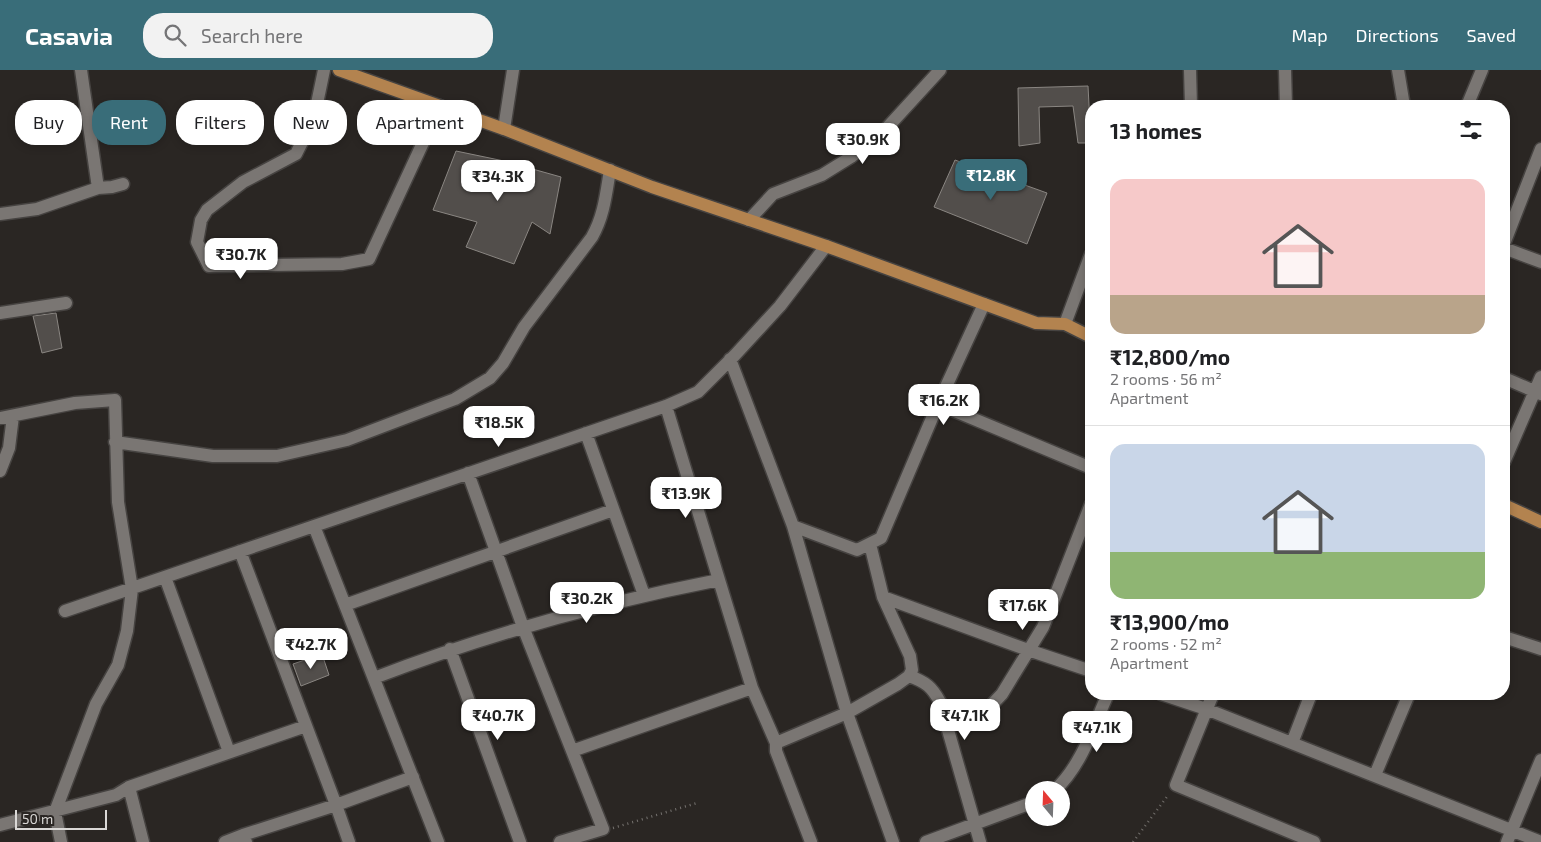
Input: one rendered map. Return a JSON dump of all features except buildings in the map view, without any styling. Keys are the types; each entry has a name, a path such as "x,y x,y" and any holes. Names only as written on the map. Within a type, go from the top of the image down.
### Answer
{"main road":[{"path":"339,70 423,100"},
{"path":"482,121 610,170 1036,323 1065,324 1085,334"},
{"path":"1510,508 1541,522"}],"street":[{"path":"81,70 98,188"},
{"path":"324,70 314,118 296,154 243,182 207,210 201,220 197,242 209,266 342,264 368,260 422,145"},
{"path":"504,129 513,70"},
{"path":"749,220 773,194 822,175 851,157 885,130 940,70"},
{"path":"1190,70 1191,100"},
{"path":"1285,70 1286,100"},
{"path":"1398,70 1403,100"},
{"path":"1469,100 1482,70"},
{"path":"1510,229 1541,149"},
{"path":"114,442 213,456 277,456 347,440 455,399 490,378 503,363 524,327 592,237 599,225 605,206 610,170"},
{"path":"0,214 37,209 98,188 123,184"},
{"path":"65,611 666,406 698,392 780,306 826,246"},
{"path":"1510,250 1541,262"},
{"path":"1065,324 1085,270"},
{"path":"0,313 66,303"},
{"path":"793,526 858,550 881,538 938,404 984,304"},
{"path":"730,360 793,526 847,713 893,842"},
{"path":"1510,450 1538,393 1541,377"},
{"path":"1510,381 1538,393"},
{"path":"0,471 9,448 6,417 75,403 114,400 114,442 118,502 132,589 127,631 118,665 96,704 55,812 61,842"},
{"path":"938,404 1085,465"},
{"path":"666,406 752,688 776,744 776,751 811,842"},
{"path":"586,433 644,595"},
{"path":"468,473 523,627 603,829 591,838 560,842"},
{"path":"346,605 613,510"},
{"path":"945,718 973,717 984,713 1002,694 1042,627 1085,519"},
{"path":"314,526 438,842"},
{"path":"776,744 847,713 909,676 912,670 910,656 883,597 870,544"},
{"path":"240,551 349,842"},
{"path":"164,578 229,752"},
{"path":"374,678 450,649 523,627 644,595 719,580"},
{"path":"883,597 1028,650 1085,668"},
{"path":"1510,639 1541,649"},
{"path":"450,649 520,842"},
{"path":"909,676 925,681 933,689 940,702 980,842"},
{"path":"572,751 752,688"},
{"path":"1065,781 1079,760 1105,700"},
{"path":"1179,700 1376,775 1541,842"},
{"path":"1210,700 1176,785 1314,842"},
{"path":"1292,743 1309,700"},
{"path":"1376,775 1407,700"},
{"path":"0,825 116,795 129,787 306,726"},
{"path":"1507,842 1541,760"},
{"path":"225,842 244,839 413,777"},
{"path":"129,787 143,842"},
{"path":"926,842 974,826 1025,806"}],"path":[{"path":"1133,842 1176,785"},
{"path":"612,828 697,802"}]}
